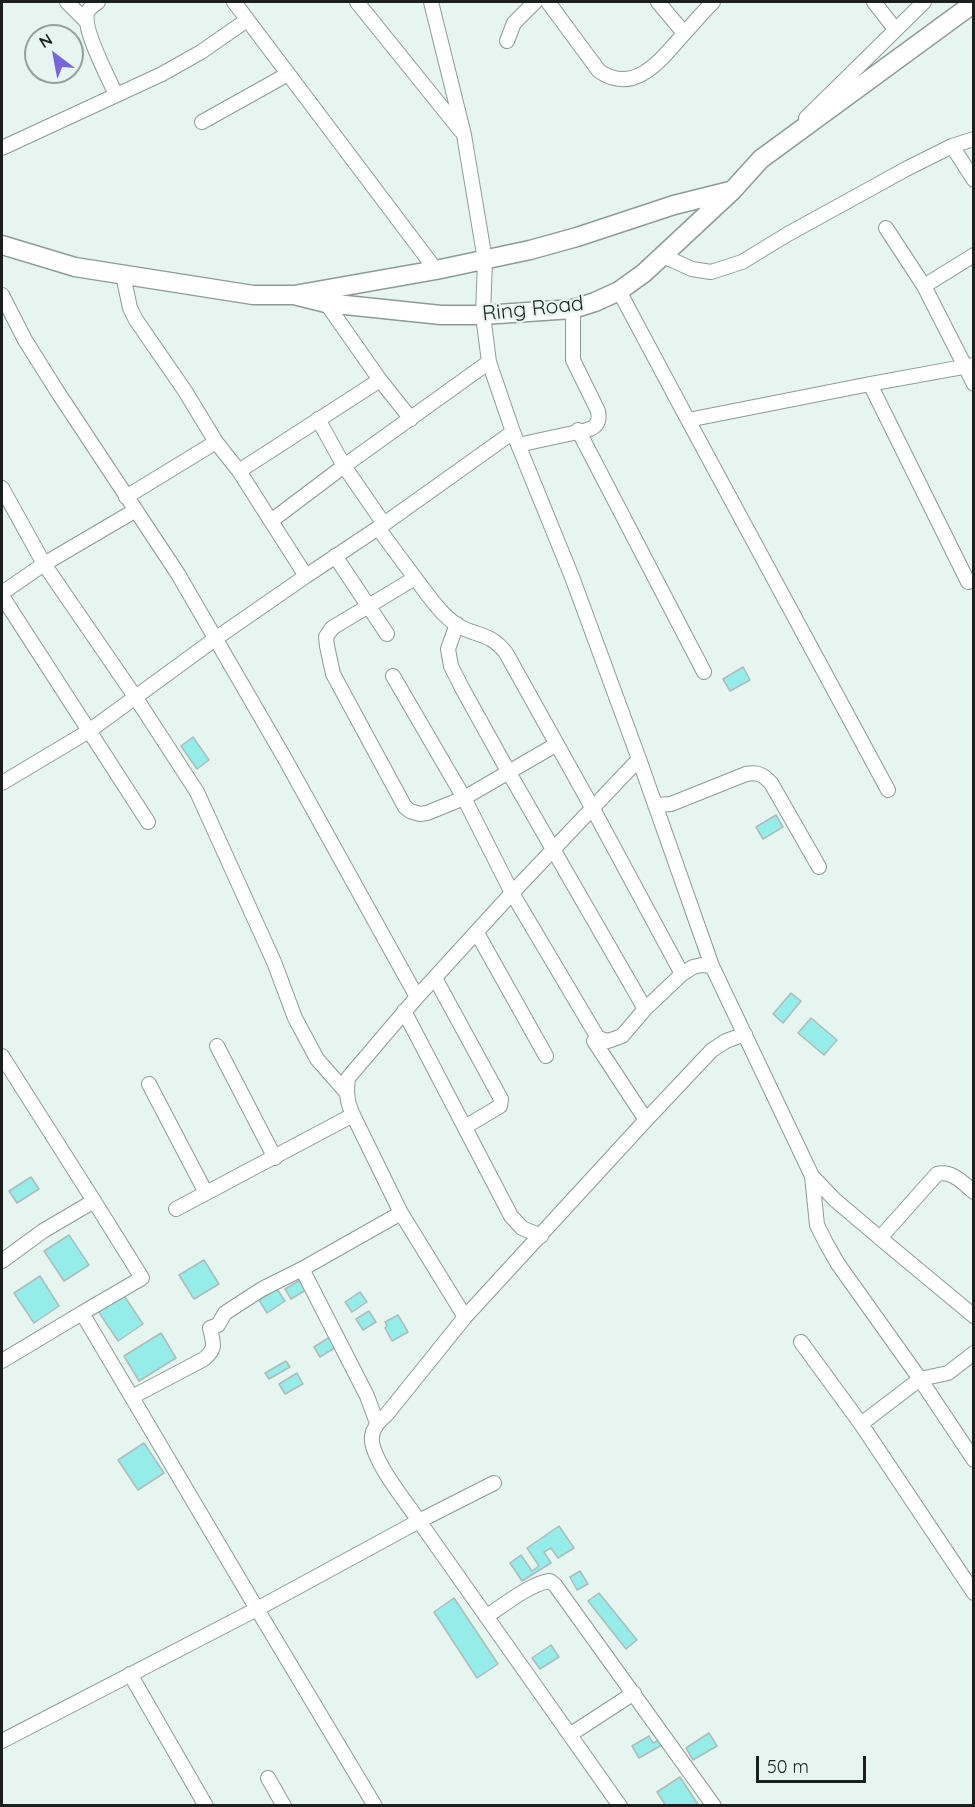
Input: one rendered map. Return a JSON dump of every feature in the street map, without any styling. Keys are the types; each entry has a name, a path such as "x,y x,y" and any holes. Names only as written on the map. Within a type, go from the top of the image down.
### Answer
{"main road":[{"name":"Ring Road","path":"294,295 326,303 441,315 483,315 573,309 595,302 619,291 663,255 732,191 761,159 974,3"},
{"name":"Ring Road","path":"2,245 75,267 253,295 294,295 485,260 577,237 674,206 732,191"}],"street":[{"path":"67,2 86,21"},
{"path":"98,2 88,11 86,21 90,36 116,95"},
{"path":"234,2 436,270"},
{"path":"357,2 464,135"},
{"path":"431,2 464,135 485,260 483,315 489,363 518,445 572,577 712,966 812,1176 835,1200 974,1316"},
{"path":"548,2 600,71 609,78 622,80 646,73 658,64 713,2"},
{"path":"658,2 684,33"},
{"path":"874,2 895,29"},
{"path":"773,150 924,2"},
{"path":"507,41 514,23 526,5"},
{"path":"2,148 162,74 201,52 247,20"},
{"path":"202,122 288,74"},
{"path":"663,255 692,268 711,272 742,262 798,229 952,146 974,139"},
{"path":"952,146 974,180"},
{"path":"886,228 924,286 969,366 974,384"},
{"path":"924,286 974,255"},
{"path":"123,274 130,308 136,320 185,391 216,442 239,471 306,576"},
{"path":"619,291 888,790"},
{"path":"2,295 36,357 178,574 417,997"},
{"path":"326,303 380,380 411,419"},
{"path":"518,445 593,428 600,417 573,360 573,309"},
{"path":"270,520 489,363"},
{"path":"688,420 969,366"},
{"path":"239,471 380,380"},
{"path":"870,384 968,582"},
{"path":"318,419 344,466 415,578 446,615 457,624 486,635 500,645 506,653 682,974"},
{"path":"578,430 704,672"},
{"path":"2,783 89,731 215,639 381,526 513,432"},
{"path":"126,497 216,442"},
{"path":"2,488 6,505 197,792 274,962 295,1018 317,1059 346,1092"},
{"path":"136,510 44,564 2,595 148,822"},
{"path":"335,556 387,634"},
{"path":"415,578 332,628 326,637 333,674 400,800 410,811 420,814 427,813 464,798 557,744"},
{"path":"457,624 448,649 451,666 508,771 645,1009"},
{"path":"393,676 464,798 512,893 598,1038 608,1041 622,1036 645,1009 682,974 693,967 712,966"},
{"path":"465,1317 401,1214 347,1104 348,1078 404,1011 639,759"},
{"path":"655,805 671,804 746,774 756,772 764,775 771,783 819,867"},
{"path":"477,933 546,1056"},
{"path":"435,978 501,1099 500,1106 465,1127"},
{"path":"404,1011 511,1216 522,1228 541,1236"},
{"path":"620,1806 419,1521 377,1458 372,1445 372,1435 377,1423 387,1414 465,1317 646,1120 712,1050 726,1041 745,1034"},
{"path":"594,1041 646,1120"},
{"path":"217,1046 275,1158"},
{"path":"2,1056 142,1278 2,1361"},
{"path":"149,1084 206,1193"},
{"path":"176,1209 353,1115"},
{"path":"880,1238 937,1174 942,1172 956,1177 974,1192"},
{"path":"812,1176 817,1225 826,1244 920,1379 968,1440 974,1460"},
{"path":"2,1261 43,1231 94,1201"},
{"path":"132,1396 204,1359 212,1352 210,1328 218,1325 225,1313 262,1289 401,1214"},
{"path":"302,1269 368,1396 377,1423"},
{"path":"82,1313 375,1806"},
{"path":"801,1342 861,1424 974,1593"},
{"path":"861,1424 920,1379 948,1373 974,1353"},
{"path":"2,1741 494,1483"},
{"path":"487,1616 544,1581 550,1581 555,1585 714,1806"},
{"path":"130,1674 206,1806"},
{"path":"571,1734 634,1693"},
{"path":"268,1778 284,1806"}],"building":[{"path":"743,667 750,680 730,691 723,679"},
{"path":"193,737 209,760 197,769 181,746"},
{"path":"776,815 783,827 763,839 756,827"},
{"path":"791,993 801,1001 783,1023 773,1014"},
{"path":"811,1018 837,1040 824,1055 798,1033"},
{"path":"31,1177 39,1189 17,1203 9,1191"},
{"path":"69,1235 89,1265 64,1281 44,1251"},
{"path":"204,1260 219,1284 194,1299 179,1275"},
{"path":"40,1276 59,1306 34,1323 14,1293"},
{"path":"300,1280 306,1290 291,1299 285,1289"},
{"path":"277,1289 285,1301 267,1313 259,1300"},
{"path":"360,1292 367,1302 352,1312 345,1302"},
{"path":"123,1294 143,1324 118,1341 98,1311"},
{"path":"369,1311 376,1322 363,1330 356,1319"},
{"path":"398,1315 408,1332 392,1341 385,1328 387,1326 385,1322"},
{"path":"161,1333 176,1358 139,1381 124,1356"},
{"path":"333,1335 339,1345 320,1357 314,1347"},
{"path":"286,1361 290,1367 269,1379 265,1373"},
{"path":"297,1373 303,1384 285,1394 279,1384"},
{"path":"144,1443 164,1473 138,1490 118,1460"},
{"path":"559,1526 574,1548 558,1558 551,1548 544,1552 551,1563 522,1581 510,1563 521,1555 532,1571 539,1566 527,1548"},
{"path":"580,1571 588,1584 577,1590 570,1577"},
{"path":"599,1593 637,1640 626,1649 588,1601"},
{"path":"454,1598 498,1664 477,1678 434,1612"},
{"path":"551,1645 559,1657 540,1669 532,1658"},
{"path":"709,1733 717,1746 693,1760 686,1748"},
{"path":"649,1736 653,1743 659,1740 662,1745 639,1758 632,1746"},
{"path":"680,1777 699,1806 666,1806 657,1792"}]}
